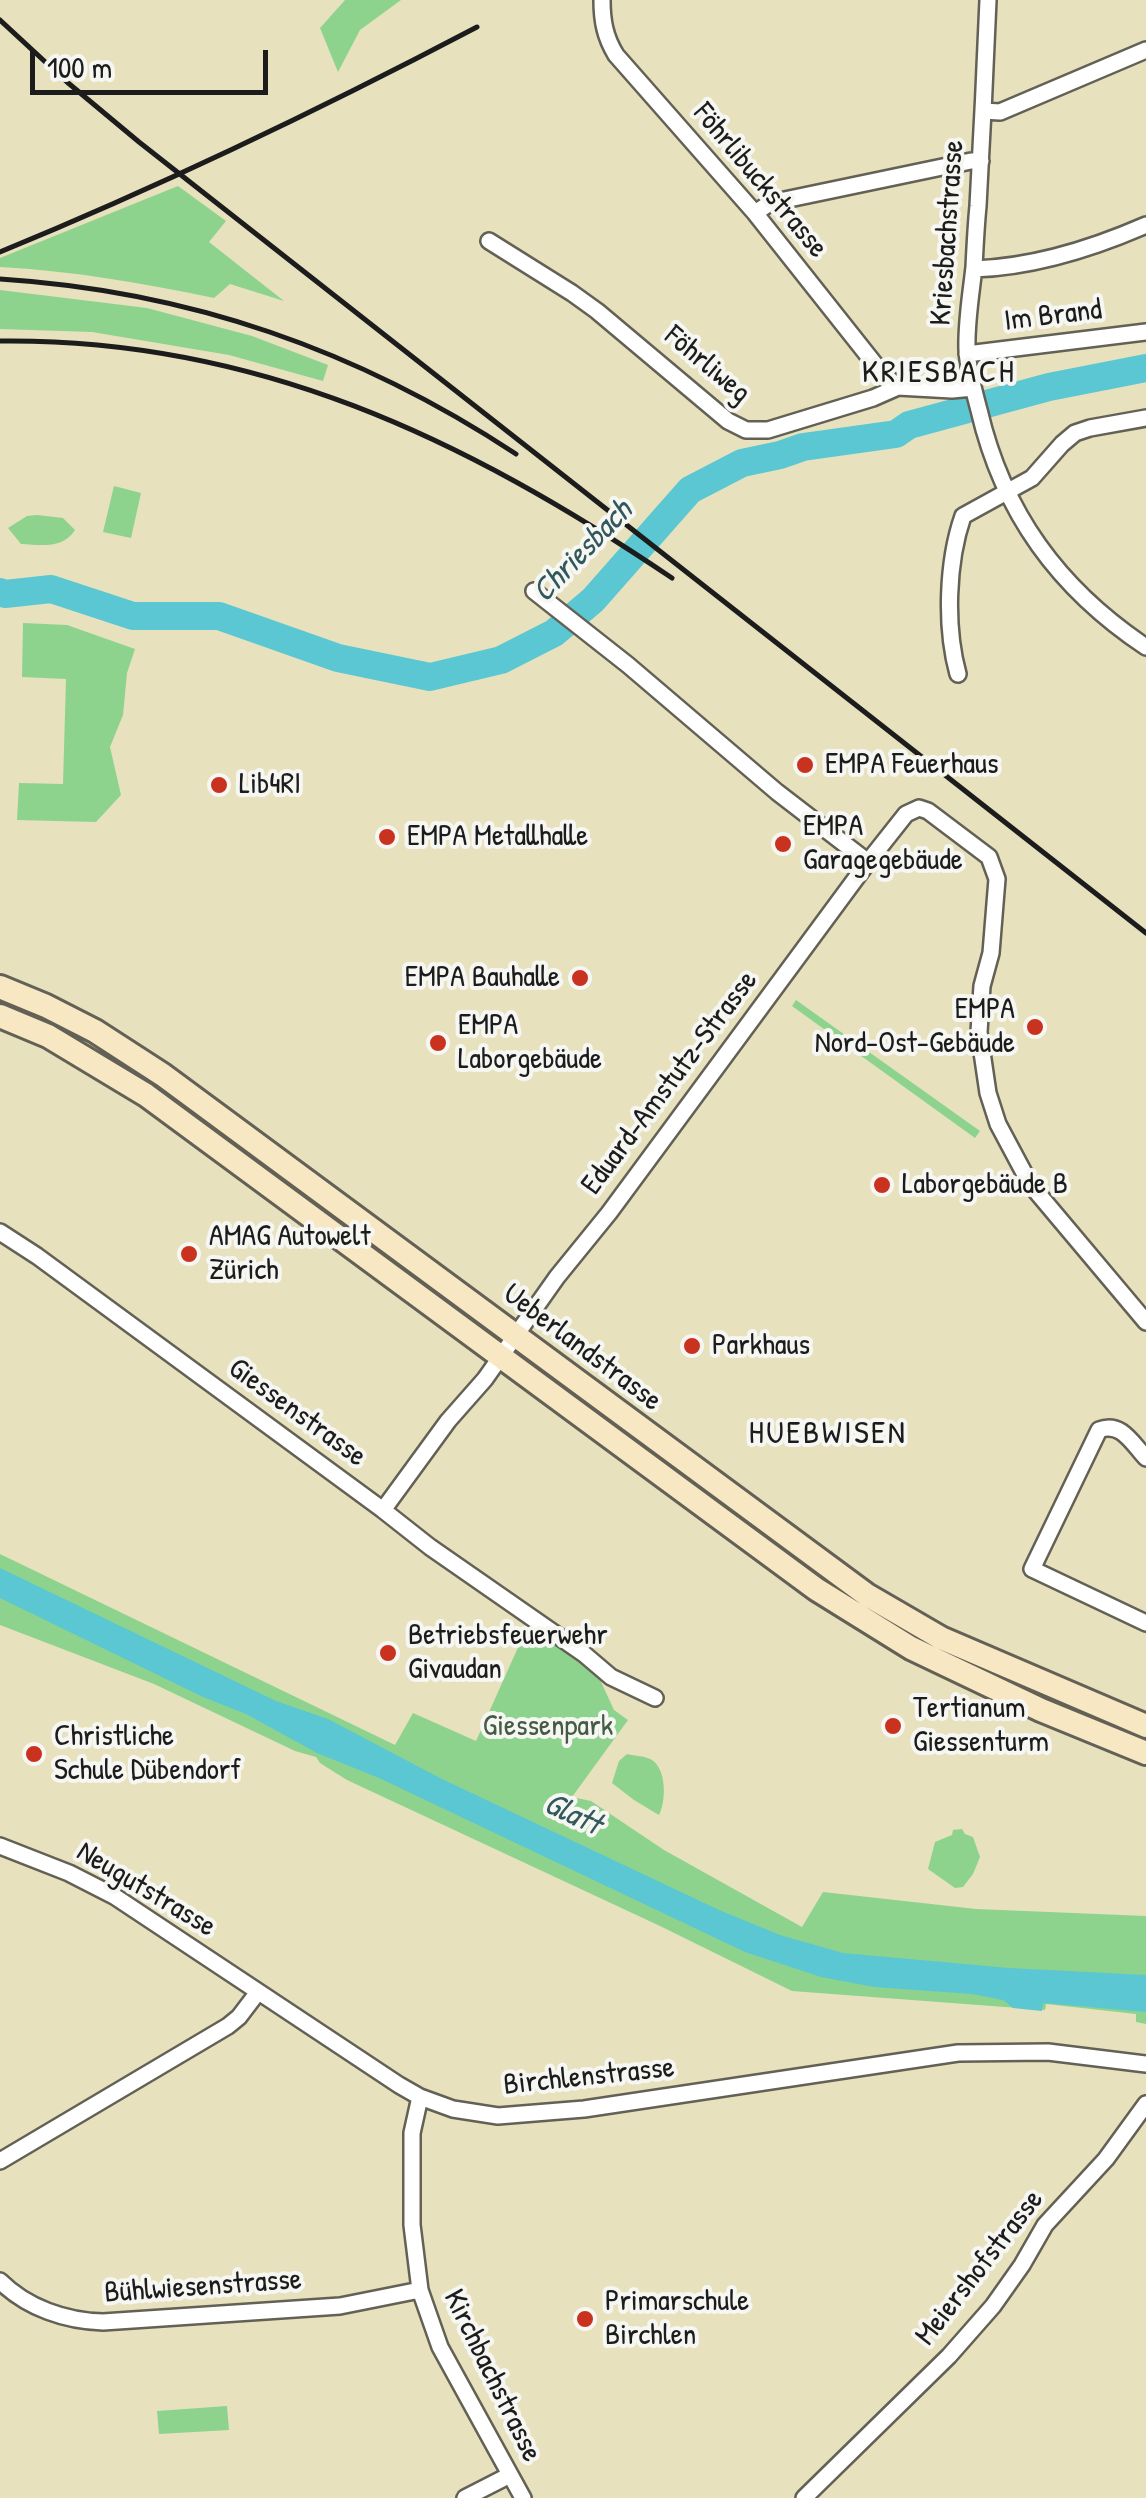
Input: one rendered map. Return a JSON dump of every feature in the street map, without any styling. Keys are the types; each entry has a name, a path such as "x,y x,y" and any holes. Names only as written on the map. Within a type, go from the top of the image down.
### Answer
{"main road":[{"name":"Ueberlandstrasse","path":"0,987 95,1031 163,1075 867,1596 941,1638 1146,1726"},
{"name":"Ueberlandstrasse","path":"0,1016 48,1036 146,1095 816,1589 910,1648 1041,1710 1146,1753"}],"street":[{"name":"Föhrlibuckstrasse","path":"602,0 607,39 616,55 755,213 881,372 898,387"},
{"name":"Kriesbachstrasse","path":"988,0 974,268 967,317 968,354 984,435 1007,494 1051,564 1099,612 1146,647"},
{"path":"984,111 1000,112 1146,50"},
{"path":"755,213 770,203 981,162"},
{"path":"974,268 1001,268 1070,254 1146,225"},
{"name":"Föhrliweg","path":"490,241 585,302 728,422 746,430 768,430 898,387 974,391"},
{"name":"Im Brand","path":"968,354 1146,332"},
{"path":"958,674 950,630 954,541 963,516 1032,478 1075,433 1146,418"},
{"path":"534,591 868,862"},
{"name":"Eduard-Amstutz-Strasse","path":"515,1335 868,862 906,814 919,808 990,857 997,879 991,953 982,986 980,1032 988,1093 1002,1134 1030,1184 1143,1313"},
{"name":"Giessenstrasse","path":"0,1232 611,1677 655,1698"},
{"path":"383,1510 515,1335"},
{"path":"1146,1458 1117,1428 1099,1430 1032,1570 1146,1622"},
{"name":"Neugutstrasse","path":"0,1846 114,1896 258,1992"},
{"path":"0,2161 228,2026 258,1992"},
{"name":"Birchlenstrasse","path":"258,1992 420,2097 453,2110 498,2116 584,2109 958,2053 1048,2052 1146,2064"},
{"name":"Kirchbachstrasse","path":"420,2097 412,2133 412,2225 420,2290 440,2347 523,2498"},
{"name":"Meiershofstrasse","path":"804,2498 949,2356 1008,2286 1045,2225 1106,2160 1146,2104"},
{"name":"Bühlwiesenstrasse","path":"0,2281 42,2309 76,2321 104,2322 340,2306 420,2290"},
{"path":"465,2498 510,2475"}],"green space":[{"path":"345,0 401,0 360,30 338,72 320,28"},
{"path":"178,186 226,221 209,242 284,301 230,284 214,298 108,278 0,267 0,258"},
{"path":"0,290 147,308 252,336 328,365 323,381 229,355 92,332 0,329"},
{"path":"114,486 141,493 131,538 103,532"},
{"path":"27,516 63,518 75,530 58,543 21,544 8,528"},
{"path":"23,623 67,625 135,649 127,673 123,715 110,747 121,795 96,822 17,820 19,783 63,784 66,679 22,677"},
{"path":"796,1000 980,1131 975,1138 792,1006"},
{"name":"Giessenpark","path":"0,1554 395,1745 413,1713 476,1741 529,1623 596,1671 614,1710 628,1720 572,1797 591,1801 664,1850 802,1927 823,1892 976,1909 1146,1916 1146,2024 1136,2022 1136,2014 1046,2004 1045,2010 792,1991 347,1780 316,1757 295,1751 154,1684 0,1625"},
{"path":"627,1754 650,1759 657,1765 664,1795 659,1815 612,1783 619,1761"},
{"path":"962,1829 973,1837 980,1857 963,1887 955,1888 928,1869 935,1842 952,1835 953,1830"},
{"path":"227,2406 229,2430 159,2434 157,2411"}],"water":[{"path":"0,1568 276,1701 328,1719 442,1779 719,1910 780,1935 843,1953 1146,1975 1146,2012 1043,2003 1042,2011 1013,2008 1003,2000 972,1994 874,1987 821,1977 745,1952 379,1778 317,1753 246,1714 0,1598"}],"waterway":[{"name":"Chriesbach","path":"0,592 51,589 133,616 219,616 338,658 430,677 501,660 554,633 593,600 690,490 742,463 803,447 896,434 909,425 1049,387 1146,368"}],"railway":[{"path":"0,20 139,142 1146,933"},
{"path":"0,252 241,145 477,27"},
{"path":"0,279 138,297 270,332 395,384 516,454"},
{"path":"0,341 94,345 184,357 270,378 354,406 515,481 672,578"}],"place":[{"name":"EMPA Feuerhaus","path":"805,765"},
{"name":"Lib4RI","path":"219,785"},
{"name":"EMPA Metallhalle","path":"387,837"},
{"name":"EMPA Garagegebäude","path":"783,844"},
{"name":"EMPA Bauhalle","path":"580,978"},
{"name":"EMPA Nord-Ost-Gebäude","path":"1035,1027"},
{"name":"EMPA Laborgebäude","path":"438,1043"},
{"name":"Laborgebäude B","path":"882,1185"},
{"name":"AMAG Autowelt Zürich","path":"189,1254"},
{"name":"Parkhaus","path":"692,1346"},
{"name":"Betriebsfeuerwehr Givaudan","path":"388,1653"},
{"name":"Tertianum Giessenturm","path":"893,1726"},
{"name":"Christliche Schule Dübendorf","path":"34,1754"},
{"name":"Primarschule Birchlen","path":"585,2319"}],"district":[{"name":"KRIESBACH","path":"939,373"},
{"name":"HUEBWISEN","path":"828,1434"}],"water label":[{"name":"Glatt","path":"572,1815"}]}
